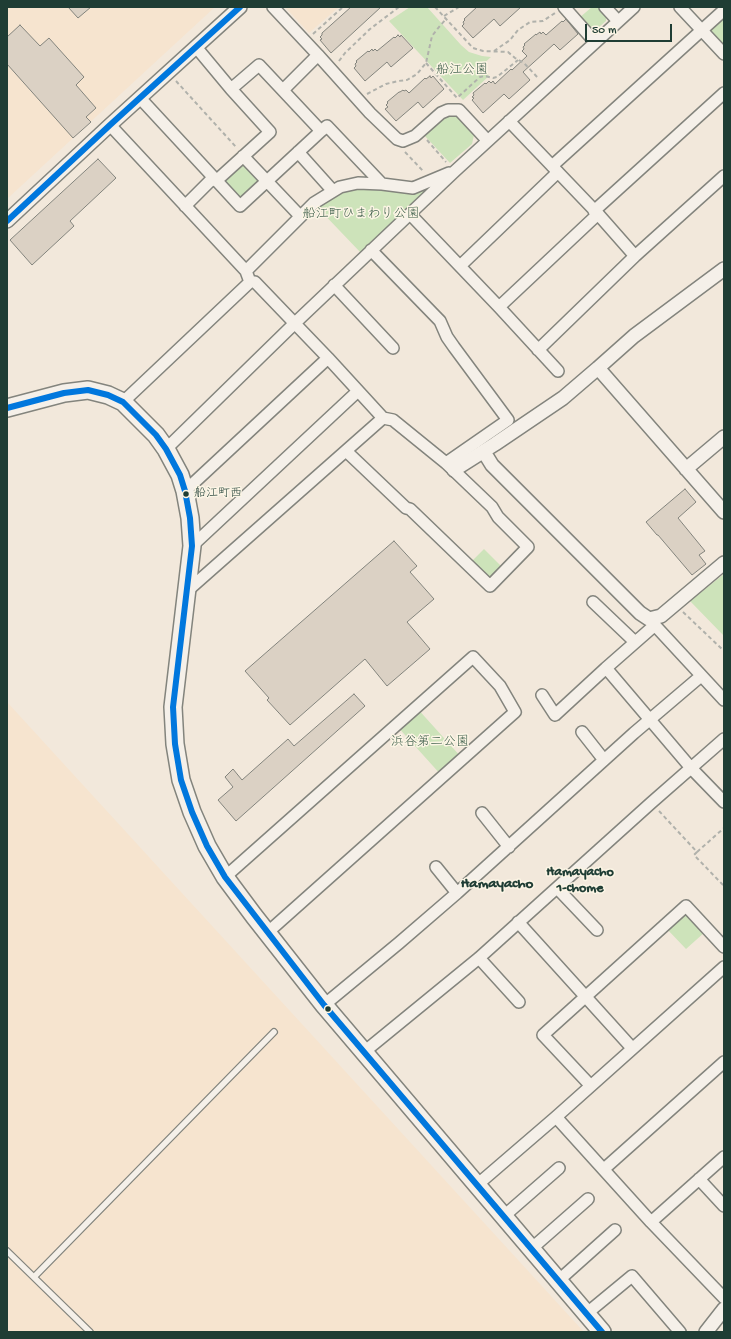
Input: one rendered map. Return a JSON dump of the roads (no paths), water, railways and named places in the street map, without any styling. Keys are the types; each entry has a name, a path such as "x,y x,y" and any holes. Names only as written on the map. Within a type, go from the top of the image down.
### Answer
{"main road":[{"path":"7,408 64,393 88,390 108,395 123,402 156,435 166,449 180,474 185,491 190,518 192,546 173,707 175,744 181,780 192,812 207,846 225,877 324,1005 602,1332"}],"street":[{"path":"7,221 240,7"},
{"path":"273,7 396,139 404,141 414,136 441,113 448,110 459,110 487,140"},
{"path":"606,7 618,21"},
{"path":"166,449 295,323 487,140 634,7"},
{"path":"680,7 724,54"},
{"path":"560,10 595,42"},
{"path":"460,266 555,169 724,10"},
{"path":"185,206 270,132 196,47"},
{"path":"283,90 318,55"},
{"path":"231,89 259,65 321,131"},
{"path":"499,307 596,212 724,93"},
{"path":"140,98 240,206 327,126 382,184"},
{"path":"509,121 596,212 635,256"},
{"path":"110,125 246,271 250,282"},
{"path":"298,152 333,191"},
{"path":"243,156 300,216"},
{"path":"246,271 314,203 340,186 358,183 413,188 455,171"},
{"path":"538,350 635,256 724,176"},
{"path":"410,214 558,371"},
{"path":"371,250 440,321 447,337 508,420 450,467"},
{"path":"450,467 484,452 563,398 634,336 724,269"},
{"path":"250,282 255,282 383,418 392,420 450,467 492,507 498,517 528,547 490,586 410,509 406,508 346,451"},
{"path":"123,402 250,282"},
{"path":"334,286 393,348"},
{"path":"185,491 328,358"},
{"path":"598,368 724,512"},
{"path":"192,546 358,391"},
{"path":"186,592 383,418"},
{"path":"686,469 724,437"},
{"path":"484,452 492,466 640,613 652,622 724,700"},
{"path":"542,695 555,715 635,642 652,622 724,563"},
{"path":"593,602 635,642"},
{"path":"225,877 473,657 500,686 515,712 267,933"},
{"path":"606,668 691,768 724,802"},
{"path":"324,1005 457,893 604,760 701,676"},
{"path":"582,732 604,760"},
{"path":"364,1052 479,958 724,739"},
{"path":"482,813 509,847"},
{"path":"436,866 457,893"},
{"path":"557,888 597,930"},
{"path":"590,1085 543,1035 686,906 724,947"},
{"path":"518,922 632,1048"},
{"path":"479,958 519,1002"},
{"path":"478,1185 724,967"},
{"path":"604,1169 724,1062"},
{"path":"556,1117 651,1222 724,1298"},
{"path":"651,1222 724,1157"},
{"path":"504,1216 558,1168"},
{"path":"699,1179 724,1206"},
{"path":"531,1249 588,1199"},
{"path":"558,1281 615,1230"},
{"path":"586,1314 632,1276 680,1332"},
{"path":"706,1332 724,1309"}],"lane":[{"path":"34,1277 274,1032"},
{"path":"7,1251 90,1332"}],"place":[{"name":"船江町西","path":"186,494"}],"district":[{"name":"Hamayacho 1-chome","path":"580,882"},
{"name":"Hamayacho","path":"497,885"}],"park label":[{"name":"船江公園","path":"462,71"},
{"name":"船江町ひまわり公園","path":"361,215"},
{"name":"浜谷第二公園","path":"430,743"}]}
